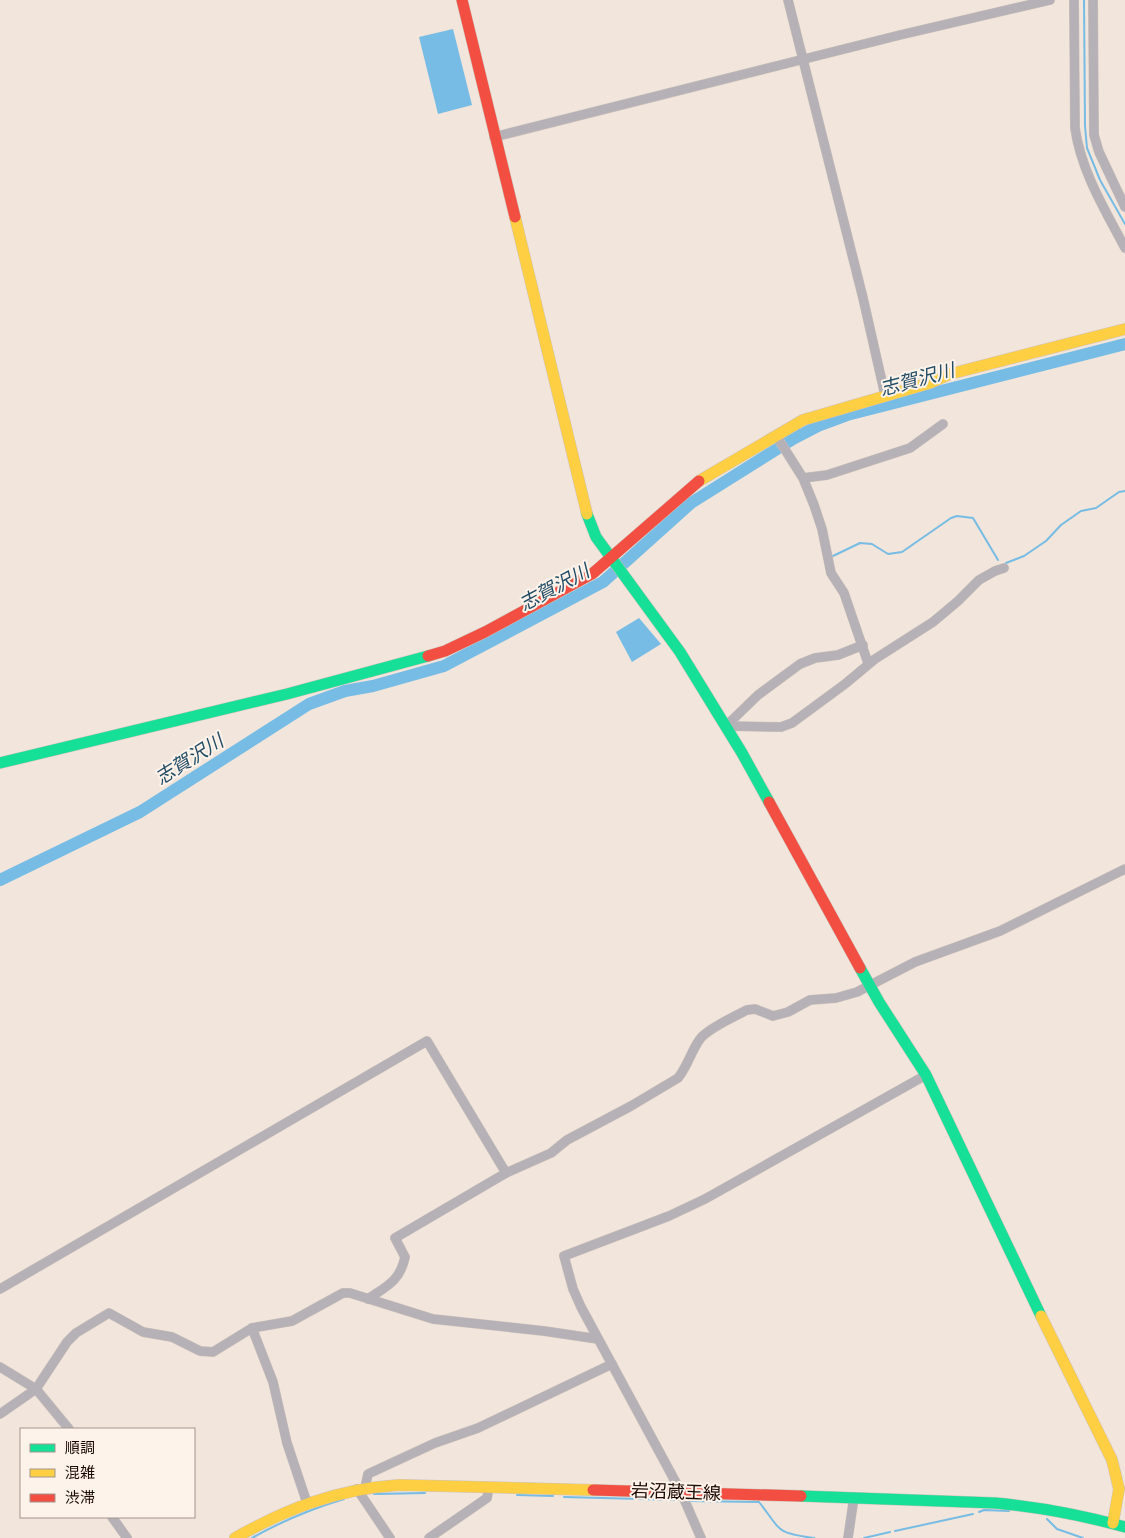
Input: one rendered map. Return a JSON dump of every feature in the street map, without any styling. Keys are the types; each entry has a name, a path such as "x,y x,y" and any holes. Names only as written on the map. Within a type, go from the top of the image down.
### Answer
{"street":[{"path":"462,0 588,516 596,537 680,652 726,726 871,986 926,1075 1112,1460 1119,1488 1114,1523"},
{"path":"788,0 863,298 885,395"},
{"path":"494,137 1050,0"},
{"path":"1074,0 1075,128 1078,149 1090,178 1125,248"},
{"path":"1092,0 1094,135 1099,152 1125,207"},
{"path":"0,763 287,694 444,652 550,598 592,574 612,560 698,482 803,420 930,383 950,374 1125,329"},
{"path":"803,478 827,474 910,448 943,424"},
{"path":"777,437 803,478 814,505 822,529 831,573 844,593 868,663"},
{"path":"726,726 781,727 792,723 845,684 868,663 933,622 979,580 1004,568"},
{"path":"726,726 758,695 800,664 863,645"},
{"path":"368,1299 394,1282 403,1266 405,1257 394,1238 506,1173 551,1153 567,1140 624,1110 678,1078 700,1038 747,1010 755,1009 773,1016 788,1012 810,1000 836,998 871,986 914,962 1009,928 1125,868"},
{"path":"0,1289 427,1041 506,1173"},
{"path":"701,1538 681,1492 573,1289 564,1256 669,1216 705,1199 926,1075"},
{"path":"0,1414 36,1389 67,1342 76,1333 109,1313 136,1329 172,1337 206,1352 220,1349 252,1328 292,1321 343,1293 350,1293 433,1319 598,1339"},
{"path":"252,1328 273,1382 287,1443 307,1502"},
{"path":"390,1538 361,1489 368,1474 435,1443 478,1428 612,1364"},
{"path":"0,1367 36,1389 68,1428"},
{"name":"岩沼蔵王線","path":"235,1538 307,1502 361,1489 399,1485 854,1497 996,1503 1026,1506 1114,1523 1125,1527"},
{"path":"429,1538 487,1498 489,1487"},
{"path":"848,1538 854,1497"},
{"path":"113,1518 127,1538"}],"water":[{"path":"453,29 472,105 438,114 419,37"},
{"path":"639,618 661,644 632,662 616,632"}],"waterway":[{"path":"1084,0 1085,126 1087,148 1100,180 1125,224"},
{"name":"志賀沢川","path":"0,880 140,812 309,704 345,691 373,686 444,666 603,582 691,503 793,439 820,425 847,415 1125,344"},
{"path":"1006,563 1024,556 1046,541 1061,525 1081,511 1096,508 1119,492 1125,491"},
{"path":"833,556 860,543 872,544 888,554 902,552 951,518 957,516 973,518 998,560"},
{"path":"374,1494 425,1493"},
{"path":"517,1495 553,1496"},
{"path":"564,1497 679,1500"},
{"path":"252,1538 297,1516 344,1499"},
{"path":"689,1501 759,1502 780,1529 792,1534 814,1538"},
{"path":"979,1512 984,1510 1009,1511"},
{"path":"895,1531 973,1514"},
{"path":"1047,1519 1057,1529 1083,1538"},
{"path":"864,1538 890,1532"}],"traffic: fast":[{"path":"587,514 596,537 680,652 742,753 769,802"},
{"path":"0,763 287,694 428,656"},
{"path":"860,968 879,1002 926,1075 1041,1316"},
{"path":"801,1496 995,1503 1060,1512 1125,1527"}],"traffic: slow":[{"path":"515,217 587,514"},
{"path":"699,481 803,420 930,383 950,374 1125,329"},
{"path":"1041,1316 1112,1460 1119,1489 1113,1523"},
{"path":"235,1538 294,1509 334,1496 377,1487 399,1485 593,1490"}],"traffic: jam":[{"path":"462,0 515,217"},
{"path":"428,656 445,651 485,632 592,574 699,481"},
{"path":"769,802 860,968"},
{"path":"593,1490 801,1496"}]}
